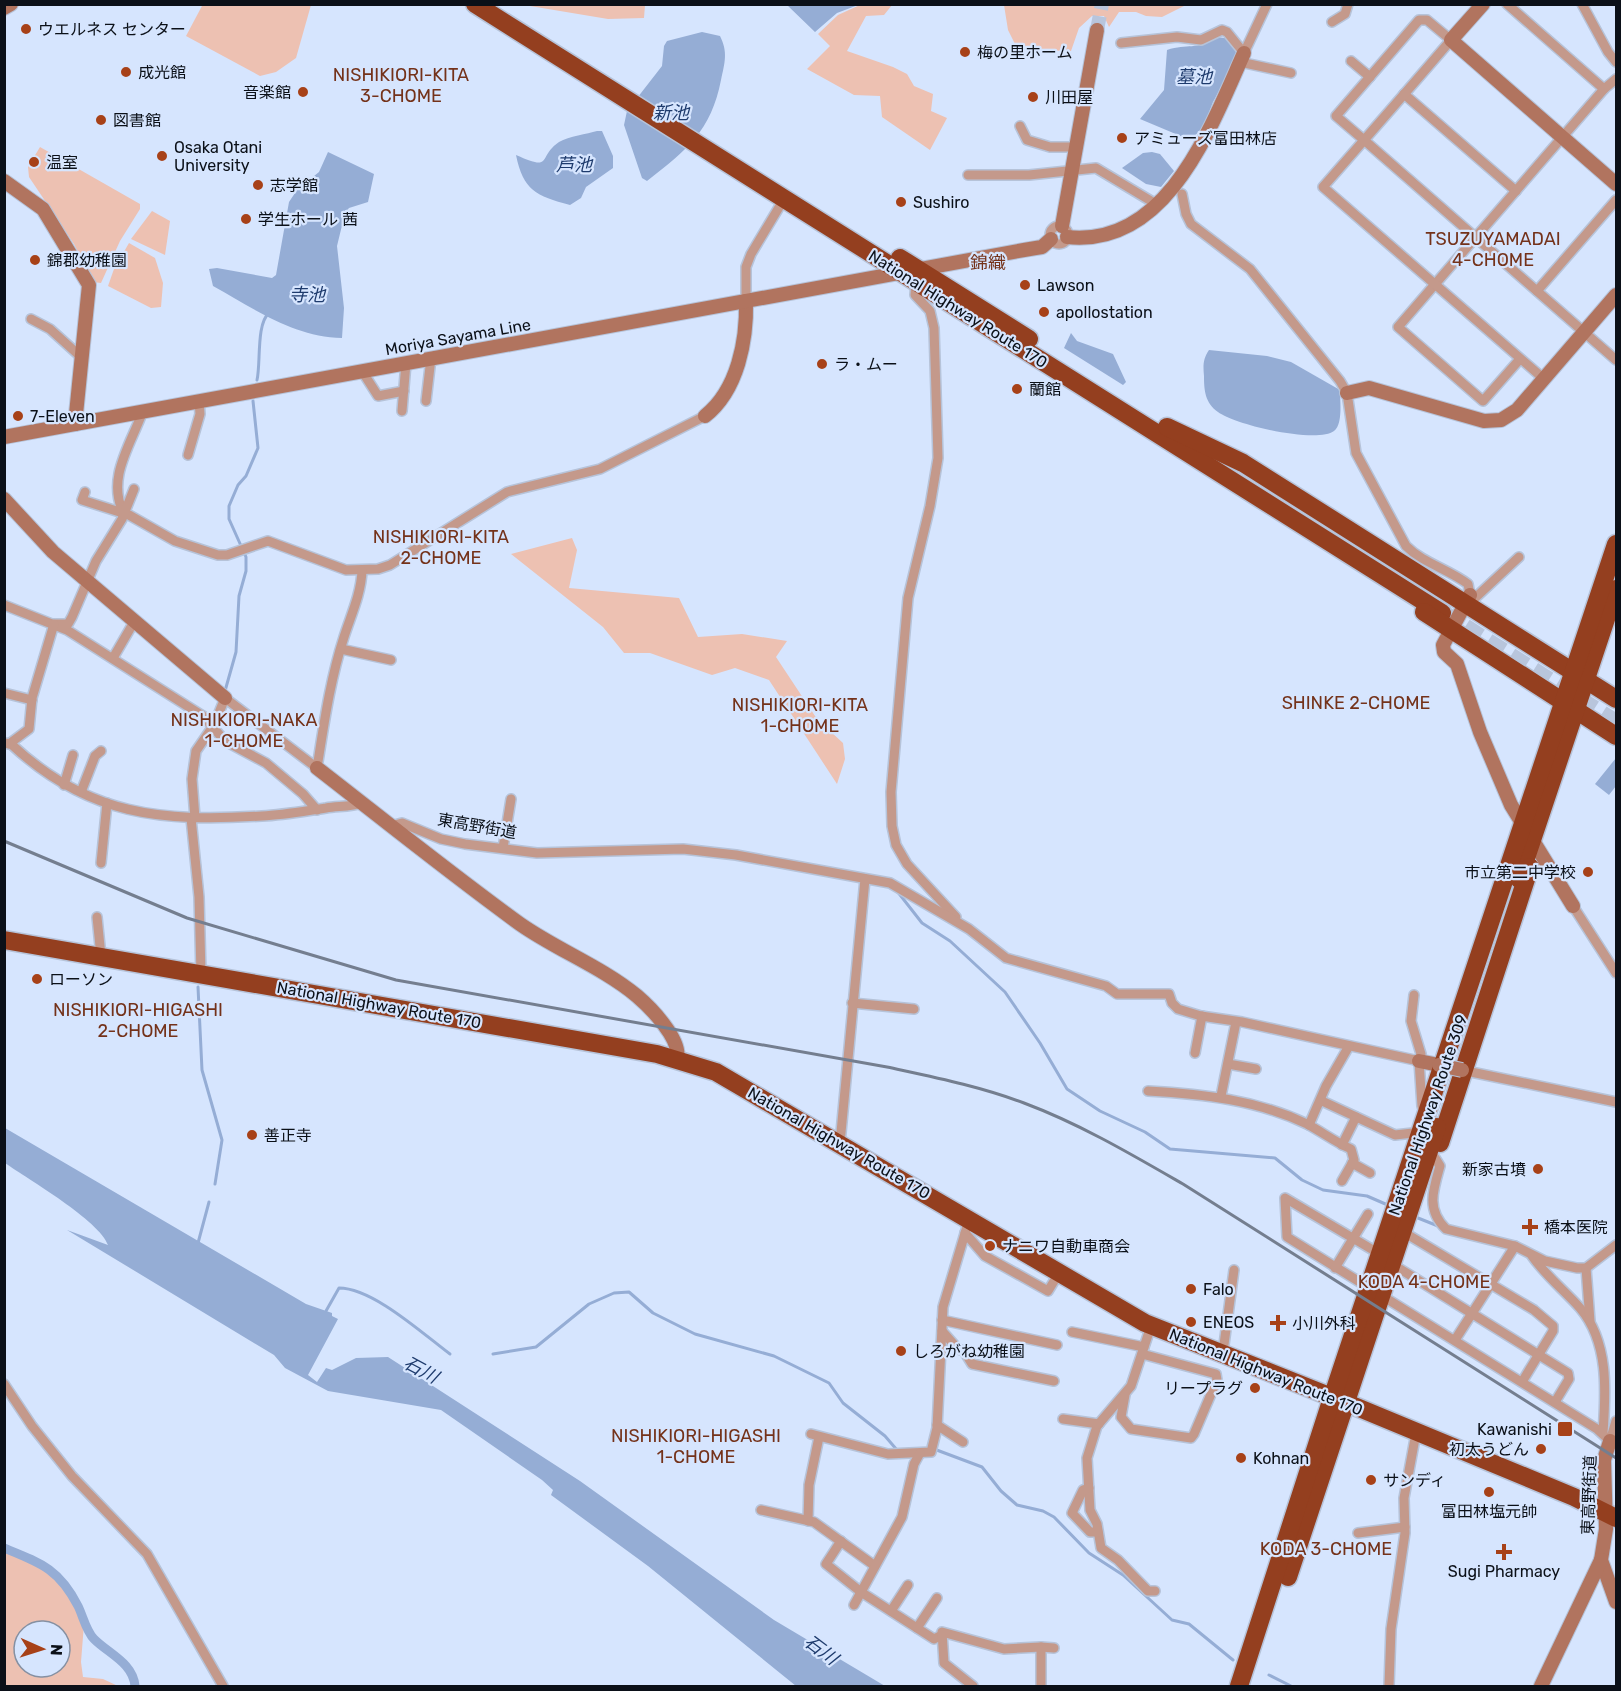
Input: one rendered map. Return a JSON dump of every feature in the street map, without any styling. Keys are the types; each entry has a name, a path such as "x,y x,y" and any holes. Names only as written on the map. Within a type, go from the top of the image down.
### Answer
{"highway":[{"name":"National Highway Route 170","path":"475,4 631,96 916,275 1167,427 1243,463 1456,603"},
{"name":"National Highway Route 170","path":"497,4 631,96"},
{"name":"National Highway Route 170","path":"701,140 784,200 899,272 916,275 1182,450 1456,603"},
{"path":"1182,450 1199,469 1225,488 1617,736"},
{"name":"National Highway Route 309","path":"1239,1686 1340,1400 1356,1327 1371,1289 1392,1264 1506,915 1528,833 1580,677 1617,544"},
{"name":"National Highway Route 309","path":"1580,677 1617,589"},
{"path":"1456,603 1617,699"},
{"path":"1392,1264 1407,1244 1410,1236 1530,870 1528,833"},
{"name":"National Highway Route 309","path":"1251,1686 1340,1400 1371,1289 1512,861 1528,833"},
{"path":"1371,1289 1373,1250 1422,1106 1431,1063 1502,868 1512,861"},
{"name":"National Highway Route 170","path":"4,940 677,1059 716,1072 840,1143 967,1226 1059,1273 1151,1326 1223,1352 1610,1514"}],"street":[{"path":"4,8 11,4"},
{"path":"1267,4 1203,146 1156,204 1128,226 1082,238 1052,229 1051,239 1042,247 916,275 915,295 930,311 934,328 939,442 930,506 908,598 891,792 892,837 917,878 964,926 1006,958 1106,986 1117,994 1169,994 1172,1003 1178,1009 1202,1016 1617,1102"},
{"path":"1332,22 1345,14 1348,4"},
{"path":"1483,4 1323,187 1544,379"},
{"path":"1508,4 1519,8 1605,89"},
{"path":"1582,4 1608,52 1617,62"},
{"path":"1617,184 1427,20 1419,20 1336,116 1617,360"},
{"path":"1051,239 1062,243 1065,232 1073,169 1097,30"},
{"path":"1121,43 1177,37 1200,40 1222,30 1227,32 1242,58 1291,73"},
{"path":"1351,61 1370,77"},
{"path":"1520,359 1483,401 1398,327 1605,89 1617,79"},
{"path":"1404,94 1516,191"},
{"path":"1020,126 1027,140 1050,147 1077,147"},
{"path":"968,175 1029,175 1073,169 1102,169 1156,204"},
{"path":"1179,177 1191,224 1250,269 1347,393 1356,453 1396,532 1415,556 1447,570 1471,588 1456,603 1452,630 1443,645 1444,652 1457,664 1485,743 1511,805 1617,972"},
{"path":"4,180 42,209 89,285 75,424"},
{"path":"82,500 124,514 175,541 218,555 268,541 335,567 362,571 390,565 507,492 600,469 705,416 720,400 739,358 746,331 746,267 751,254 784,200"},
{"path":"1537,291 1617,200"},
{"name":"Moriya Sayama Line","path":"4,437 899,272"},
{"path":"1347,393 1369,388 1475,419 1501,420 1517,410 1617,295"},
{"path":"31,319 50,330 81,357"},
{"path":"426,400 431,358"},
{"path":"402,411 406,363"},
{"path":"362,371 378,396 404,391"},
{"path":"188,455 200,414 199,401"},
{"path":"124,514 117,500 117,480 142,411"},
{"path":"54,624 68,624 103,547 124,514 134,489"},
{"path":"4,499 53,552 134,622 225,698 317,768 326,709 341,649 355,609 362,571"},
{"path":"1456,603 1475,598 1519,557"},
{"path":"4,605 54,624 113,658 203,716 225,741 279,773 317,810"},
{"path":"113,658 134,622"},
{"path":"54,624 32,700 29,729 7,743 47,776 107,803 166,818 286,814 362,803"},
{"path":"341,649 391,660"},
{"path":"4,693 32,700"},
{"path":"201,974 192,779 194,759 200,742 213,726 225,698"},
{"path":"81,792 95,756 101,751"},
{"path":"64,785 73,755"},
{"name":"東高野街道","path":"317,768 391,826 402,824 441,839 560,853 683,849 736,855 890,883 964,926"},
{"path":"503,848 511,799"},
{"path":"101,863 107,803"},
{"path":"391,826 522,925 606,975 637,997 653,1012 677,1046 677,1059"},
{"path":"840,1143 865,879"},
{"path":"97,917 101,956"},
{"path":"1414,995 1411,1021 1421,1054 1431,1063"},
{"path":"852,1003 914,1009"},
{"path":"1195,1053 1202,1016"},
{"path":"1221,1096 1236,1022"},
{"path":"1309,1125 1322,1101 1326,1086 1349,1046"},
{"path":"1228,1064 1256,1069"},
{"path":"1148,1090 1221,1096 1309,1125 1351,1149 1352,1163 1342,1180"},
{"path":"1322,1101 1395,1135 1413,1133"},
{"path":"1342,1145 1356,1117"},
{"name":"東高野街道","path":"1435,1158 1440,1166 1433,1191 1433,1210 1443,1226 1515,1246 1531,1254 1546,1275 1580,1307 1591,1323 1603,1360 1606,1387 1604,1460 1610,1514 1605,1529 1601,1560 1617,1602"},
{"path":"1352,1163 1370,1173"},
{"path":"1373,1250 1285,1198 1287,1237 1555,1402 1606,1437 1617,1420"},
{"path":"1335,1268 1368,1214"},
{"path":"808,1521 809,1485 815,1435 875,1452 931,1452 937,1425 942,1320 948,1286 967,1226"},
{"path":"1410,1236 1490,1284 1553,1326 1553,1331 1522,1382"},
{"path":"1531,1254 1545,1261 1586,1268 1617,1245"},
{"path":"1455,1340 1515,1246"},
{"path":"1392,1264 1568,1373 1569,1379 1555,1402"},
{"path":"1586,1268 1591,1323"},
{"path":"1223,1352 1234,1270"},
{"path":"942,1320 1056,1345"},
{"path":"1151,1326 1131,1386 1099,1424 1087,1458 1090,1510 1097,1524 1101,1548 1118,1560 1148,1591 1155,1591"},
{"path":"942,1331 958,1349 964,1352 972,1365 1054,1381"},
{"path":"1072,1332 1143,1350 1216,1374 1217,1380 1191,1438 1131,1429 1121,1418 1126,1392"},
{"path":"4,1384 58,1460 147,1554 223,1686"},
{"path":"1063,1419 1099,1424"},
{"path":"937,1425 963,1442"},
{"path":"1389,1686 1391,1629 1397,1601 1405,1527 1404,1498 1416,1433"},
{"path":"854,1605 902,1517 914,1464 920,1453"},
{"path":"1089,1488 1083,1490 1072,1513 1090,1532 1098,1532"},
{"path":"761,1510 814,1522 875,1566"},
{"path":"1358,1533 1405,1527"},
{"path":"841,1541 826,1564 861,1592 934,1639 942,1635 942,1632 1004,1649 1054,1648"},
{"path":"1541,1686 1601,1560"},
{"path":"891,1611 908,1585"},
{"path":"917,1628 937,1598"},
{"path":"942,1635 944,1663 973,1686"},
{"path":"1041,1647 1041,1686"}],"shaded area":[{"path":"203,4 311,5 296,58 276,72 260,76 186,36"},
{"path":"862,4 892,5 884,15 866,16 847,51 907,74 914,86 933,94 931,111 947,118 930,150 882,117 880,96 854,95 807,69 830,46 818,34 838,15"},
{"path":"1004,4 1186,5 1162,17 1146,16 1136,12 1119,12 1109,27 1104,16 1092,16 1079,28 1071,51 1018,50 1008,30"},
{"path":"524,5 645,5 644,18 608,19"},
{"path":"40,147 140,204 140,209 120,241 101,283 93,282 74,244 29,177 28,167"},
{"path":"152,211 170,221 165,255 131,239"},
{"path":"129,243 155,258 163,283 161,307 151,308 108,286 114,269"},
{"path":"572,538 577,550 569,588 679,598 698,637 742,634 787,641 776,657 817,719 843,743 845,759 837,784 769,680 735,668 712,675 650,653 624,653 603,627 511,554"},
{"path":"4,1552 40,1565 61,1583 84,1624 81,1662 83,1677 103,1679 118,1686 5,1686"}],"water":[{"path":"787,5 858,5 837,13 815,32"},
{"name":"新池","path":"702,32 720,36 724,47 725,62 717,98 704,126 695,138 647,181 642,178 624,125 627,111 662,66 664,46 667,41"},
{"name":"墓池","path":"1216,37 1225,38 1239,54 1213,102 1203,128 1190,140 1140,119 1164,90 1167,50 1203,44"},
{"name":"芦池","path":"602,131 613,156 613,168 586,187 581,198 570,205 548,198 527,184 516,155 541,162 559,142"},
{"name":"寺池","path":"328,152 374,174 368,202 349,208 345,213 337,246 344,308 342,338 307,333 259,312 213,286 209,269 217,268 272,278 276,275 289,202 297,190 319,172"},
{"path":"1143,153 1160,154 1174,171 1161,187 1146,184 1122,168"},
{"path":"1071,333 1077,341 1113,354 1126,382 1123,385 1064,348"},
{"path":"1209,350 1267,356 1291,362 1340,390 1337,428 1325,434 1294,434 1258,427 1218,412 1210,405 1205,391 1204,365"},
{"path":"1616,758 1616,786 1609,795 1595,784"},
{"name":"石川","path":"5,1128 306,1304 332,1313 332,1316 338,1319 308,1375 317,1382 326,1368 332,1370 356,1358 388,1357 580,1481 774,1620 885,1686 796,1686 648,1566 551,1495 553,1490 542,1480 441,1410 328,1391 285,1368 274,1355 67,1230 108,1245 92,1224 5,1163"}],"waterway":[{"path":"257,380 262,326 269,313"},
{"path":"225,691 236,652 239,596 246,571 246,557 229,519 229,506 258,448 253,401"},
{"path":"199,859 202,888"},
{"path":"897,891 922,923 950,941 1005,992 1040,1043 1067,1089 1100,1111 1145,1132 1170,1149 1275,1158 1302,1180 1323,1190 1367,1196 1390,1206"},
{"path":"198,987 202,1070 222,1140 215,1184"},
{"path":"198,1243 209,1202"},
{"path":"1413,1216 1438,1226"},
{"path":"326,1311 339,1288 352,1290 382,1304 450,1354"},
{"path":"493,1354 536,1347 589,1304 614,1293 629,1292 653,1313 695,1334 774,1356 829,1383 843,1403 885,1436 897,1450"},
{"path":"934,1449 982,1467 1001,1491 1017,1505 1043,1511 1054,1517 1089,1553 1123,1575 1172,1620 1189,1624 1233,1660"},
{"path":"4,1548 39,1563 64,1583 78,1606 91,1636 125,1665 130,1671 135,1686"},
{"path":"1269,1675 1291,1686"}],"tunnel":[{"path":"1097,30 1102,4"},
{"path":"1442,613 1616,723"}],"railway":[{"path":"4,841 187,918 396,980 887,1067 973,1087 1045,1111 1125,1151 1183,1184 1616,1458"}],"place":[{"name":"ウエルネス センター","path":"26,29"},
{"name":"梅の里ホーム","path":"965,52"},
{"name":"成光館","path":"126,72"},
{"name":"音楽館","path":"303,92"},
{"name":"川田屋","path":"1033,97"},
{"name":"図書館","path":"101,120"},
{"name":"アミューズ富田林店","path":"1122,138"},
{"name":"Osaka Otani University","path":"162,156"},
{"name":"温室","path":"34,162"},
{"name":"志学館","path":"258,185"},
{"name":"Sushiro","path":"901,202"},
{"name":"学生ホール 茜","path":"246,219"},
{"name":"錦郡幼稚園","path":"35,260"},
{"name":"Lawson","path":"1025,285"},
{"name":"apollostation","path":"1044,312"},
{"name":"ラ・ムー","path":"822,364"},
{"name":"蘭館","path":"1017,389"},
{"name":"7-Eleven","path":"18,416"},
{"name":"市立第二中学校","path":"1588,872"},
{"name":"ローソン","path":"37,979"},
{"name":"善正寺","path":"252,1135"},
{"name":"新家古墳","path":"1538,1169"},
{"name":"橋本医院","path":"1530,1227"},
{"name":"ナニワ自動車商会","path":"990,1246"},
{"name":"Falo","path":"1191,1289"},
{"name":"ENEOS","path":"1191,1322"},
{"name":"小川外科","path":"1278,1323"},
{"name":"しろがね幼稚園","path":"901,1351"},
{"name":"リープラグ","path":"1255,1388"},
{"name":"Kawanishi","path":"1565,1429"},
{"name":"初太うどん","path":"1541,1449"},
{"name":"Kohnan","path":"1241,1458"},
{"name":"サンディ","path":"1371,1480"},
{"name":"富田林塩元帥","path":"1489,1492"},
{"name":"Sugi Pharmacy","path":"1504,1552"}],"district":[{"name":"NISHIKIORI-KITA 3-CHOME","path":"401,85"},
{"name":"TSUZUYAMADAI 4-CHOME","path":"1493,249"},
{"name":"錦織","path":"988,263"},
{"name":"NISHIKIORI-KITA 2-CHOME","path":"441,547"},
{"name":"SHINKE 2-CHOME","path":"1356,703"},
{"name":"NISHIKIORI-KITA 1-CHOME","path":"800,715"},
{"name":"NISHIKIORI-NAKA 1-CHOME","path":"244,730"},
{"name":"NISHIKIORI-HIGASHI 2-CHOME","path":"138,1020"},
{"name":"KODA 4-CHOME","path":"1424,1282"},
{"name":"NISHIKIORI-HIGASHI 1-CHOME","path":"696,1446"},
{"name":"KODA 3-CHOME","path":"1326,1549"}]}
